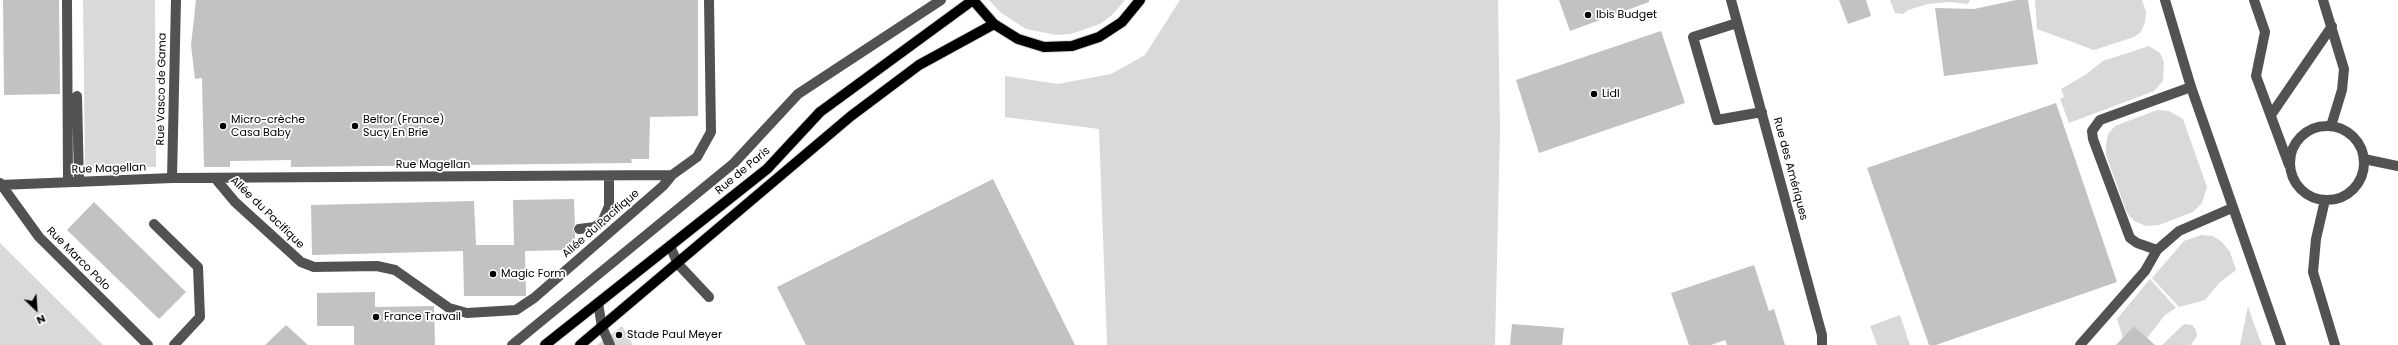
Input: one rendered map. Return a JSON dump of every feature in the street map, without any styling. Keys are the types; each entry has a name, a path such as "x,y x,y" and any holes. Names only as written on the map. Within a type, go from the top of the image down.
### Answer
{"main road":[{"path":"973,0 994,24 1018,39 1044,47 1072,46 1099,37 1122,22 1140,0"},
{"name":"Rue de Paris","path":"545,345 767,169 820,112 973,0"},
{"path":"580,345 678,264 851,116 920,65 994,24"}],"street":[{"path":"67,0 68,182"},
{"name":"Rue Vasco de Gama","path":"172,178 176,0"},
{"path":"672,175 697,156 711,132 709,0"},
{"path":"512,345 734,163 798,94 941,0"},
{"name":"Rue des Amériques","path":"1731,0 1822,334 1822,345"},
{"path":"2165,0 2191,87 2281,345"},
{"path":"2254,0 2265,32 2256,76 2291,171 2302,191 2312,197 2325,200 2338,199 2349,193 2358,184 2364,172 2364,159 2361,147 2353,136 2343,129 2331,126 2320,127 2309,131 2300,138 2292,154 2291,171"},
{"path":"2323,0 2344,69 2342,90 2331,126"},
{"path":"1737,23 1693,37 1717,120 1762,112"},
{"path":"2271,115 2332,26"},
{"path":"2157,250 2137,243 2130,238 2093,139 2092,131 2100,120 2191,87"},
{"path":"77,96 79,182"},
{"path":"2364,159 2398,166"},
{"name":"Rue Magellan","path":"1,184 172,178 672,175"},
{"name":"Allée du Pacifique","path":"215,178 235,202 301,262 314,267 377,266 395,270 449,308 466,313 516,310 534,298 664,186 672,175"},
{"path":"579,229 595,227 603,220 609,206 609,176"},
{"name":"Rue Marco Polo","path":"1,184 39,237 148,345"},
{"path":"2325,200 2316,239 2313,272 2335,345"},
{"path":"2080,345 2145,271 2157,250 2179,231 2232,208"},
{"path":"154,224 198,267 200,318 174,345"},
{"path":"670,246 678,264 709,297"},
{"path":"598,303 602,327 610,345"}],"shaded area":[{"path":"83,0 155,0 156,167 85,168"},
{"path":"989,0 1125,0 1112,15 1100,24 1071,34 1056,35 1026,29 1000,12"},
{"path":"1180,0 1498,0 1500,131 1495,345 1107,345 1099,129 1005,117 1005,76 1058,84 1111,74 1145,55"},
{"path":"1890,0 1970,0 1968,4 1949,2 1928,4 1908,10 1903,14 1895,13"},
{"path":"2035,0 2142,0 2146,12 2145,22 2141,32 2134,37 2094,50 2037,29"},
{"path":"2149,46 2160,53 2164,62 2163,81 2154,91 2069,123 2060,99 2064,97 2061,89 2085,75 2103,61"},
{"path":"2157,110 2169,111 2183,119 2207,187 2202,203 2193,212 2159,225 2146,226 2134,221 2127,213 2106,155 2106,145 2108,134 2115,126"},
{"path":"2201,235 2213,236 2222,242 2230,252 2236,270 2219,283 2205,300 2179,307 2152,278 2184,241"},
{"path":"0,243 103,345 0,345"},
{"path":"2150,279 2176,308 2165,315 2147,338 2134,326 2123,338 2117,319"},
{"path":"2248,306 2253,321 2262,345 2240,345"},
{"path":"1900,315 1910,345 1877,345 1870,326"},
{"path":"2184,324 2192,325 2196,330 2197,336 2191,345 2162,345"},
{"name":"Stade Paul Meyer","path":"622,326 633,345 597,345"}],"building":[{"path":"3,0 59,0 60,94 4,95"},
{"path":"196,0 698,0 698,116 650,117 649,159 631,159 632,163 291,167 291,160 230,161 230,167 204,167 202,78 195,79 191,45"},
{"name":"Ibis Budget","path":"1559,0 1649,0 1649,2 1570,31"},
{"path":"1839,0 1866,0 1871,16 1848,24"},
{"path":"2016,0 2028,0 2038,64 1944,76 1935,8 1974,9"},
{"name":"Lidl","path":"1661,31 1685,103 1539,153 1516,80"},
{"path":"2056,103 2117,282 1936,345 1929,345 1867,168"},
{"path":"993,179 1075,345 806,345 777,287"},
{"path":"574,199 575,224 573,229 575,234 575,250 525,251 526,296 464,296 463,251 312,255 311,205 474,201 476,245 514,245 513,200"},
{"path":"94,202 186,292 159,319 67,230"},
{"path":"1754,265 1769,311 1774,309 1785,345 1727,345 1725,340 1711,345 1689,345 1671,293"},
{"name":"France Travail","path":"375,292 375,307 434,306 435,345 354,345 354,326 317,326 317,293"},
{"path":"1512,324 1564,328 1562,345 1510,345"},
{"path":"286,325 308,345 265,345"},
{"path":"2134,326 2155,345 2116,345"}],"place":[{"name":"Ibis Budget","path":"1588,15"},
{"name":"Lidl","path":"1594,94"},
{"name":"Micro-crèche Casa Baby","path":"223,126"},
{"name":"Belfor (France) Sucy En Brie","path":"355,126"},
{"name":"Magic Form","path":"493,274"},
{"name":"France Travail","path":"376,317"},
{"name":"Stade Paul Meyer","path":"619,335"}]}
